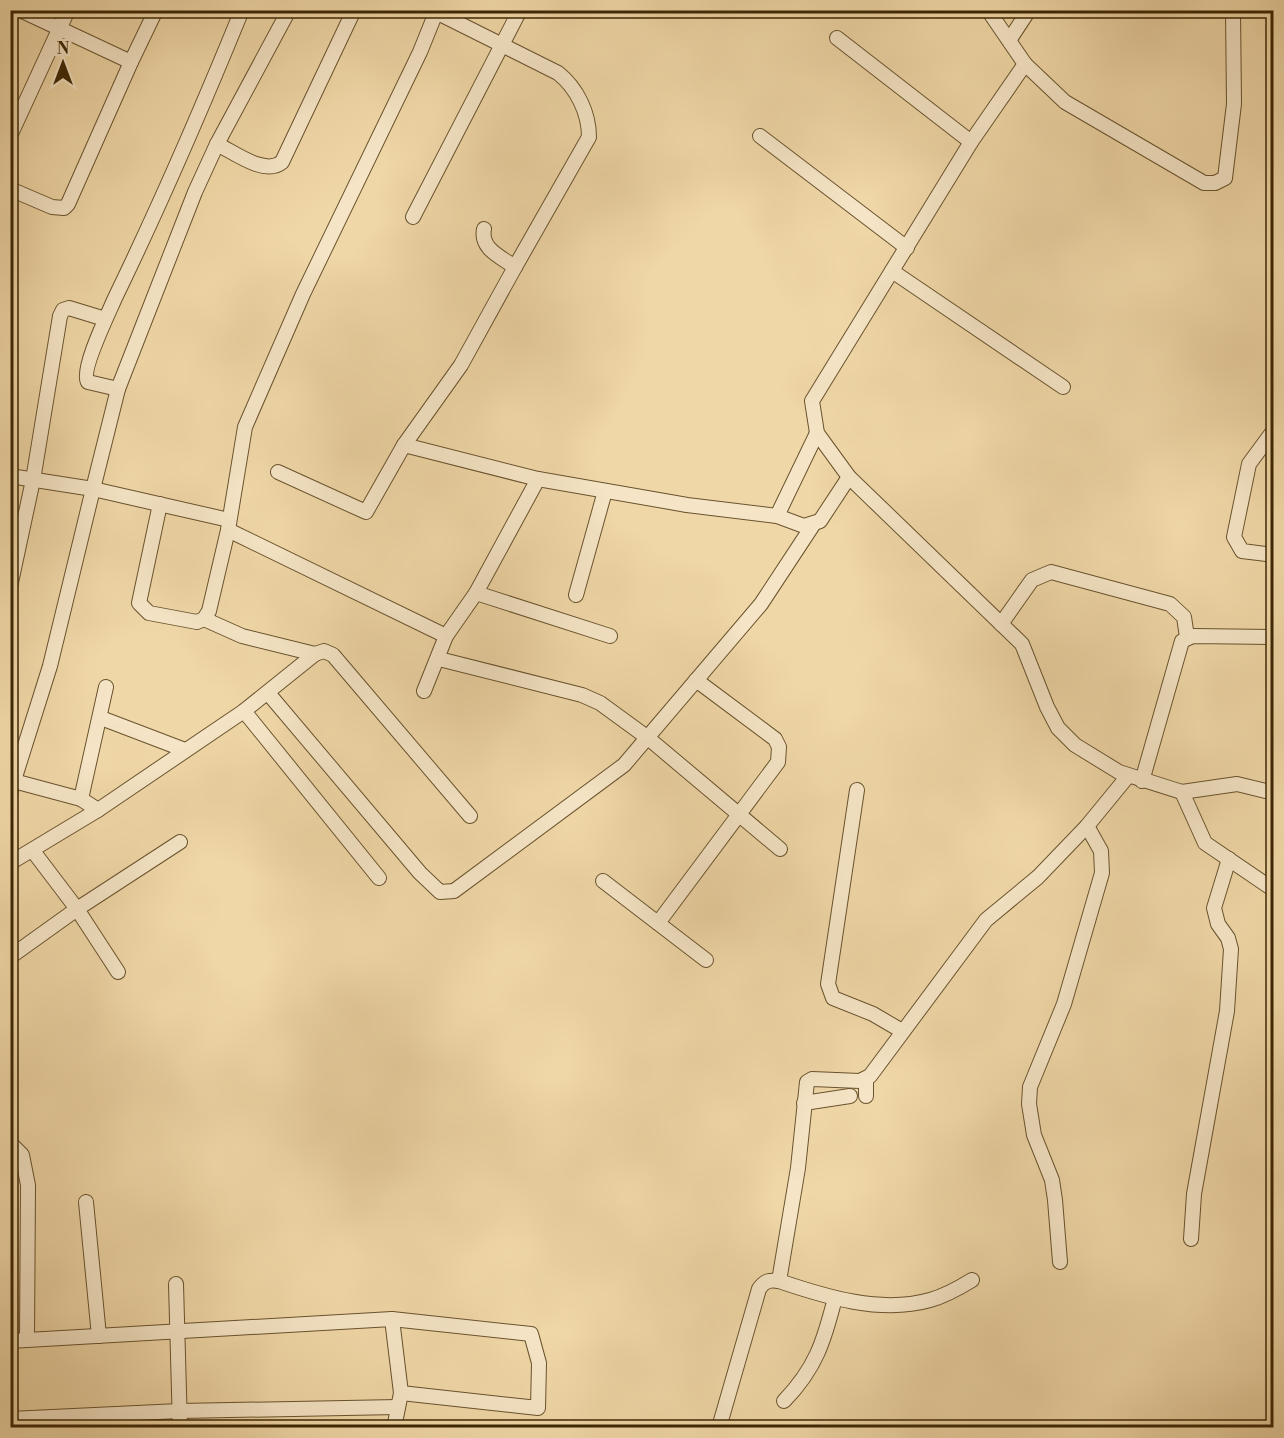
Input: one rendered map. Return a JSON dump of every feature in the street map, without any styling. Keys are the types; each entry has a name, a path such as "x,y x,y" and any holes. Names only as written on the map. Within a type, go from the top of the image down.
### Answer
{"street":[{"path":"20,10 131,62"},
{"path":"10,136 68,10"},
{"path":"10,189 52,207 64,208 68,204 156,10"},
{"path":"118,389 88,382 85,378 105,319 177,168 242,10"},
{"path":"98,810 81,799 11,785 50,666 118,389 195,192 217,144 289,10"},
{"path":"217,144 265,167 276,167 282,162 354,10"},
{"path":"413,217 520,10"},
{"path":"988,10 1025,64 1065,102 1204,183 1215,183 1225,178 1234,104 1233,10"},
{"path":"1010,39 1029,10"},
{"path":"160,504 139,603 149,614 197,622 204,619 209,611 229,525 245,427 303,294 420,52 436,11 564,78 585,111 589,123 589,137 461,365 404,445 366,512 278,472"},
{"path":"837,38 971,142"},
{"path":"1025,64 971,142 812,401 817,433 849,477 1022,644 1028,664 1058,728 1075,745 1128,776 1182,792 1237,784 1274,793"},
{"path":"760,136 907,248"},
{"path":"484,230 482,239 486,247 515,267"},
{"path":"892,271 1063,387"},
{"path":"10,587 33,480 60,315 63,310 69,308 105,319"},
{"path":"1274,430 1249,464 1234,537 1242,551 1274,555"},
{"path":"777,516 817,433"},
{"path":"404,445 538,479 777,516 804,526 820,521 849,477"},
{"path":"10,476 93,489 160,504 229,525 446,636"},
{"path":"424,691 439,659 446,636 477,593 538,479"},
{"path":"576,595 605,491"},
{"path":"268,693 420,873 440,892 454,891 605,781 648,738 761,604 813,525"},
{"path":"1001,624 1032,580 1051,572 1170,604 1184,617 1187,638"},
{"path":"477,593 610,636"},
{"path":"204,619 242,636 315,654"},
{"path":"1142,781 1182,641 1187,638 1274,637"},
{"path":"10,863 98,810 244,711 315,654 324,651 333,655 470,816"},
{"path":"439,659 582,695 600,703 648,738 739,817 780,849"},
{"path":"658,923 778,762 779,747 775,739 696,680"},
{"path":"81,799 101,718 106,687"},
{"path":"244,711 379,878"},
{"path":"101,718 185,750"},
{"path":"866,1096 866,1079 986,920 1038,877 1087,826 1128,776"},
{"path":"857,790 828,984 830,993 838,1001 873,1014 902,1031"},
{"path":"1182,792 1205,843 1274,890"},
{"path":"1060,1262 1052,1180 1034,1135 1030,1096 1034,1073 1064,1004 1102,873 1104,861 1101,851 1087,826"},
{"path":"10,957 77,909 180,842"},
{"path":"33,851 77,909 118,972"},
{"path":"1191,1239 1194,1194 1227,1011 1232,949 1228,938 1218,924 1214,908 1229,859"},
{"path":"603,881 706,960"},
{"path":"779,1281 798,1168 805,1088 812,1079 866,1079"},
{"path":"804,1102 850,1096"},
{"path":"10,1143 22,1155 28,1185 27,1339"},
{"path":"86,1202 99,1336"},
{"path":"720,1424 759,1289 770,1280 835,1298 878,1305 904,1305 944,1296 972,1280"},
{"path":"176,1284 180,1428"},
{"path":"784,1401 804,1381 816,1362 835,1298"},
{"path":"10,1341 392,1319 531,1334 539,1363 538,1408 399,1400 10,1419"},
{"path":"392,1319 399,1400 394,1428"}]}
